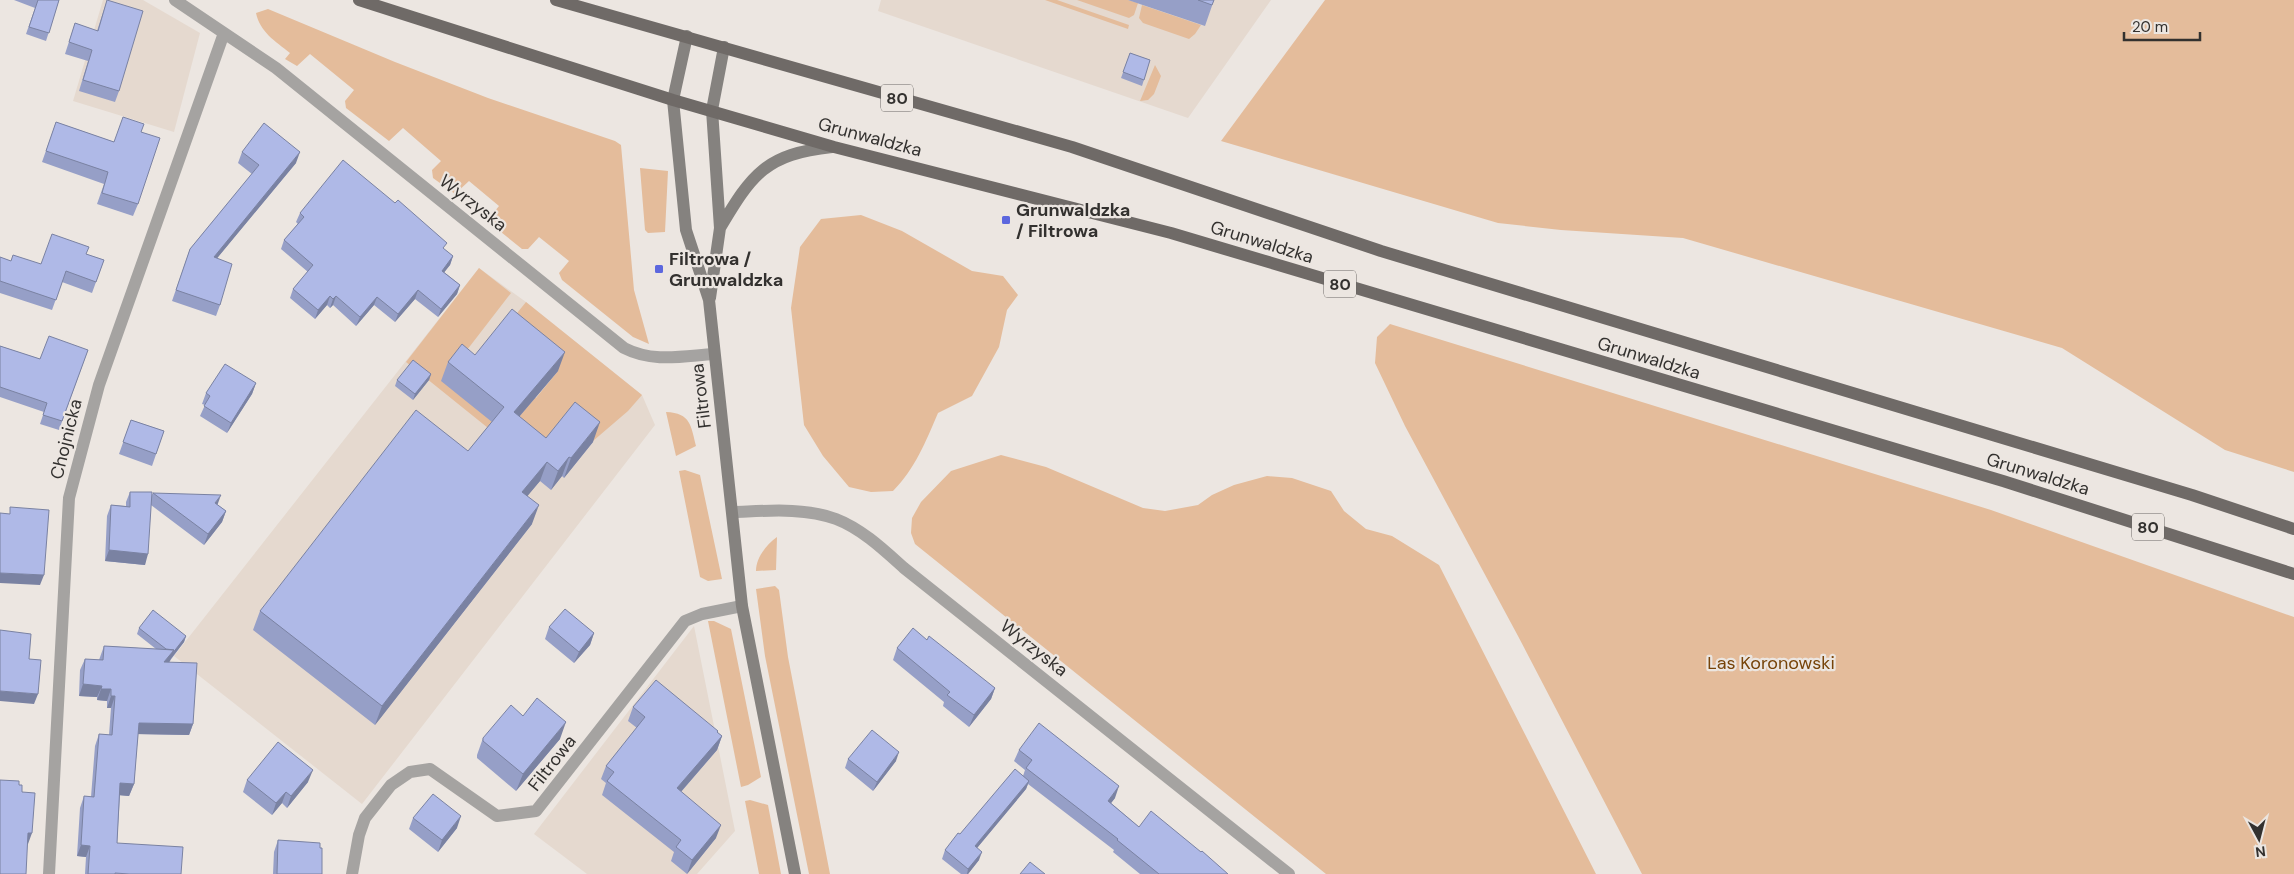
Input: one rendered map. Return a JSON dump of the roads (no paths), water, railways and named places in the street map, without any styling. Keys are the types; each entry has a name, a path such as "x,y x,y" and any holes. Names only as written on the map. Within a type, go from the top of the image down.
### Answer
{"main road":[{"name":"Grunwaldzka","path":"359,0 673,100 834,147 1171,233 2003,481 2294,574"},
{"name":"Grunwaldzka","path":"556,0 724,46 924,106 1072,147 1381,251 2192,495 2294,529"}],"street":[{"name":"Wyrzyska","path":"174,0 276,68 624,348 640,356 656,358 714,354"},
{"name":"Chojnicka","path":"49,874 69,498 98,385 224,33"},
{"name":"Filtrowa","path":"687,36 673,100 686,230 709,300 742,606 795,874"},
{"name":"Filtrowa","path":"709,300 720,228 712,110 724,46"},
{"path":"720,228 741,193 770,164 796,152 834,147"},
{"name":"Wyrzyska","path":"732,512 782,511 816,515 838,520 854,529 880,546 904,568 1289,874"},
{"name":"Filtrowa","path":"352,874 359,835 366,818 391,785 410,772 430,769 497,816 536,811 685,621 702,614 742,606"}],"place":[{"name":"Grunwaldzka / Filtrowa","path":"1006,220"},
{"name":"Filtrowa / Grunwaldzka","path":"659,269"}],"park label":[{"name":"Las Koronowski","path":"1771,663"}]}
